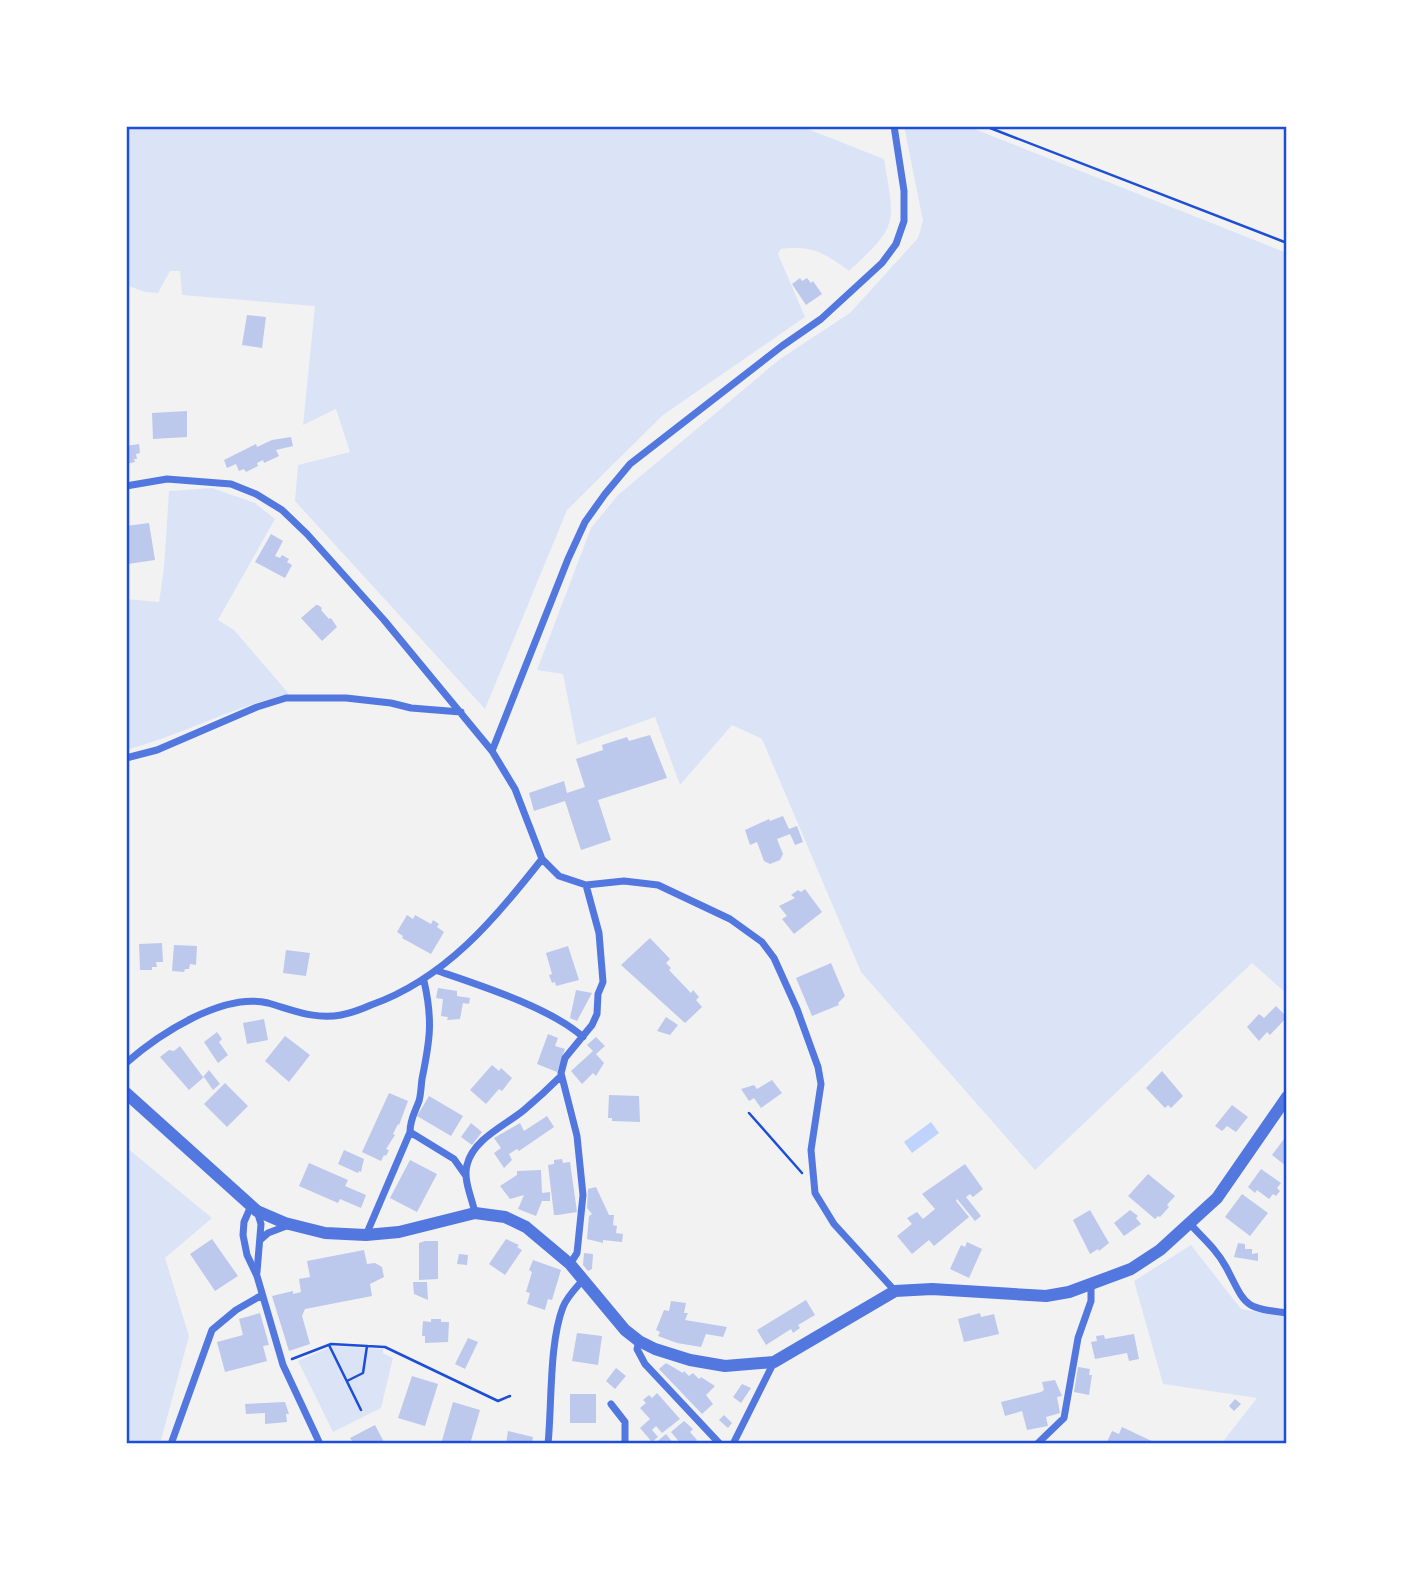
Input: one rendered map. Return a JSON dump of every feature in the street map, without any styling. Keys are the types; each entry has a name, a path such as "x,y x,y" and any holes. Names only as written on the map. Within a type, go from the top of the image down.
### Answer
{"street":[{"path":"492,751 568,558 585,522 605,494 630,464 821,319 882,263 896,244 904,222 904,191 894,126"},
{"path":"126,486 167,480 231,484 256,494 282,510 384,620 492,751 515,789 542,859 559,876 586,885 624,881 658,885 730,919 762,942 774,958 797,1009 818,1067 821,1084 811,1150 815,1193 834,1224 895,1291"},
{"path":"126,758 157,750 257,707 286,698 346,698 461,712"},
{"path":"126,1063 144,1047 211,1009 254,1001 310,1015 342,1015 394,998 424,981 459,954 542,859"},
{"path":"570,1264 577,1252 583,1195 575,1127 561,1077 565,1058 592,1025 597,1014 598,994 603,982 599,933 586,885"},
{"path":"438,971 534,1009 573,1027 583,1037"},
{"path":"366,1235 410,1132 410,1119 419,1100 429,1053 430,1009 424,981"},
{"path":"475,1213 466,1176 467,1164 480,1144 522,1112 561,1077"},
{"path":"126,1093 254,1208 292,1224 325,1233 366,1235 399,1233 475,1213 505,1217 526,1227 570,1264 625,1330 639,1341 690,1360 726,1366 774,1362 895,1291 932,1289 1046,1296 1069,1292 1131,1269 1160,1250 1225,1188 1287,1097"},
{"path":"410,1132 454,1159 466,1176"},
{"path":"254,1208 261,1224 257,1276"},
{"path":"254,1208 244,1222 243,1235 247,1255 257,1276 283,1365 320,1444"},
{"path":"260,1241 268,1233 292,1224"},
{"path":"1190,1224 1211,1245 1243,1300 1252,1307 1287,1313"},
{"path":"548,1444 555,1354 563,1307 582,1281"},
{"path":"1037,1444 1064,1418 1078,1338 1091,1301 1091,1283"},
{"path":"171,1444 212,1330 236,1310 262,1295"},
{"path":"639,1341 637,1349 645,1364 720,1444"},
{"path":"733,1444 774,1362"},
{"path":"611,1404 625,1422 625,1444"}],"path":[{"path":"985,126 1287,243"},
{"path":"749,1113 813,1184"},
{"path":"283,1365 295,1357 329,1345 385,1346 498,1401 510,1396"},
{"path":"329,1345 360,1410"},
{"path":"347,1381 363,1373 367,1346"}],"shaded area":[{"path":"126,126 800,126 884,159 891,211 885,232 849,271 833,259 810,249 781,249 778,254 805,317 663,415 567,510 485,709 295,501 298,465 350,452 336,409 303,425 315,306 182,295 180,271 170,271 158,293 145,292 126,285"},
{"path":"904,126 967,126 1287,253 1287,994 1252,963 1035,1170 861,972 762,739 732,725 680,785 655,717 577,745 563,674 537,670 591,528 618,495 780,359 850,313 918,238 923,221"},
{"path":"212,488 255,503 275,519 218,620 234,630 289,694 126,750 126,599 159,602 169,491"},
{"path":"126,1147 212,1218 165,1258 189,1336 160,1444 126,1444"},
{"path":"1191,1245 1241,1309 1287,1317 1287,1444 1221,1444 1257,1398 1163,1384 1134,1281"},
{"path":"333,1346 383,1349 383,1353 393,1358 381,1408 333,1432 298,1361"}],"water":[{"path":"931,1122 939,1133 912,1153 904,1142"}],"building":[{"path":"800,278 802,281 807,278 811,283 813,281 822,294 806,305 792,284"},
{"path":"247,315 266,317 262,348 242,345"},
{"path":"187,411 187,437 153,439 152,413"},
{"path":"291,437 293,446 276,450 279,456 264,463 263,460 246,472 244,469 239,471 236,464 227,468 224,460 256,444 257,447 272,440"},
{"path":"139,444 140,453 136,454 137,459 126,464 126,446"},
{"path":"149,523 155,560 128,564 126,526"},
{"path":"271,534 283,541 275,556 280,558 282,555 289,559 287,562 292,565 285,578 255,562"},
{"path":"316,605 322,608 337,627 322,641 301,618"},
{"path":"650,735 667,778 598,800 611,840 581,850 565,801 534,811 529,793 564,781 567,793 585,787 576,759 603,750 602,745 627,737 629,741"},
{"path":"783,816 789,829 797,826 803,842 795,845 790,834 777,839 783,854 780,860 770,864 764,861 757,842 750,845 745,830"},
{"path":"805,889 822,912 794,934 782,919 787,916 779,906 795,898 791,895 798,890 801,892"},
{"path":"407,915 413,919 415,915 431,924 433,920 444,932 431,954 402,938 397,932"},
{"path":"650,938 670,959 666,963 671,968 669,970 691,993 693,990 699,997 696,1000 702,1007 685,1023 621,965"},
{"path":"162,943 163,962 156,962 157,967 152,967 152,970 140,970 139,944"},
{"path":"174,945 197,946 196,965 190,964 189,969 184,972 172,971"},
{"path":"568,946 579,980 556,986 549,975 552,974 546,953"},
{"path":"286,950 310,953 306,976 283,973"},
{"path":"831,963 845,996 839,1005 812,1016 796,978"},
{"path":"438,988 457,991 457,996 470,998 469,1004 463,1003 460,1019 447,1020 448,1017 441,1016 443,999 436,998"},
{"path":"576,990 592,993 577,1021 570,1018"},
{"path":"1276,1006 1287,1017 1270,1035 1267,1032 1259,1041 1247,1027 1259,1014 1264,1018"},
{"path":"666,1017 678,1025 670,1035 657,1031"},
{"path":"264,1019 268,1040 247,1044 243,1023"},
{"path":"217,1032 222,1039 219,1042 228,1055 218,1063 204,1042"},
{"path":"548,1034 558,1038 555,1046 565,1049 557,1072 537,1064"},
{"path":"285,1036 310,1055 289,1082 265,1061"},
{"path":"596,1037 605,1046 596,1054 604,1063 596,1076 593,1073 582,1084 571,1071 593,1051 587,1045"},
{"path":"180,1046 203,1077 209,1070 220,1084 213,1090 204,1077 189,1090 160,1057"},
{"path":"492,1065 499,1071 501,1068 512,1078 502,1091 499,1089 486,1104 470,1090"},
{"path":"1162,1071 1183,1096 1171,1108 1168,1105 1165,1108 1146,1088"},
{"path":"772,1080 782,1093 761,1108 754,1098 749,1101 741,1089 754,1085 757,1089"},
{"path":"225,1083 248,1106 227,1127 204,1104"},
{"path":"389,1093 408,1101 393,1134 395,1135 386,1149 389,1150 381,1161 362,1152"},
{"path":"609,1095 639,1096 640,1122 612,1121 612,1118 608,1118"},
{"path":"429,1096 463,1116 451,1136 417,1116"},
{"path":"1232,1105 1248,1117 1236,1132 1227,1126 1222,1131 1215,1126"},
{"path":"547,1116 554,1127 519,1151 517,1149 509,1154 512,1160 504,1168 494,1153 501,1148 494,1138 520,1123 524,1131"},
{"path":"471,1123 482,1132 472,1145 461,1137"},
{"path":"1287,1135 1287,1165 1286,1166 1272,1155"},
{"path":"344,1150 364,1159 361,1172 338,1164"},
{"path":"562,1159 563,1163 570,1162 577,1212 554,1215 548,1165 554,1164 554,1160"},
{"path":"410,1160 437,1174 417,1212 390,1198"},
{"path":"309,1163 348,1180 345,1186 366,1195 361,1208 340,1199 338,1203 299,1186"},
{"path":"965,1164 983,1189 973,1197 970,1194 966,1197 981,1216 975,1221 957,1199 969,1217 934,1246 929,1240 912,1254 897,1236 912,1224 907,1218 917,1212 923,1219 935,1209 922,1194"},
{"path":"1261,1169 1281,1183 1277,1188 1280,1191 1269,1199 1248,1187"},
{"path":"541,1170 542,1193 550,1192 550,1201 542,1201 536,1216 518,1209 524,1195 510,1199 500,1186 517,1175 517,1171"},
{"path":"1148,1174 1175,1196 1167,1205 1169,1207 1155,1219 1128,1196"},
{"path":"596,1187 609,1215 614,1215 616,1233 623,1234 622,1242 603,1240 603,1243 587,1239 589,1216 592,1214 587,1208 588,1189"},
{"path":"1242,1194 1268,1213 1250,1236 1225,1217"},
{"path":"1090,1210 1109,1243 1090,1254 1073,1220"},
{"path":"1130,1210 1138,1216 1136,1218 1141,1224 1124,1236 1114,1223"},
{"path":"212,1239 238,1276 215,1291 190,1254"},
{"path":"506,1239 519,1245 517,1247 522,1250 505,1275 489,1264"},
{"path":"438,1241 438,1279 419,1280 419,1243"},
{"path":"967,1242 982,1249 969,1278 950,1269 961,1245 965,1247"},
{"path":"1238,1243 1245,1244 1245,1249 1252,1249 1252,1254 1258,1253 1258,1261 1234,1257"},
{"path":"364,1250 367,1264 375,1263 382,1267 384,1277 370,1284 372,1296 305,1309 302,1316 310,1344 289,1351 272,1296 301,1292 299,1279 310,1277 307,1261"},
{"path":"584,1253 593,1254 592,1269 588,1271 583,1265"},
{"path":"459,1254 468,1255 467,1265 457,1264"},
{"path":"533,1260 561,1270 552,1300 548,1299 545,1310 527,1304 530,1293 526,1292 532,1272 529,1270"},
{"path":"413,1282 427,1282 428,1300 414,1294"},
{"path":"806,1300 815,1315 798,1325 800,1328 793,1333 791,1329 766,1345 757,1330"},
{"path":"671,1301 686,1303 684,1313 688,1313 685,1320 727,1327 723,1337 706,1334 701,1347 658,1336 660,1332 656,1330 664,1310 669,1311"},
{"path":"260,1313 269,1345 263,1346 267,1361 225,1372 217,1342 243,1335 239,1319"},
{"path":"980,1313 981,1317 994,1314 999,1334 964,1342 958,1319"},
{"path":"431,1319 449,1322 448,1342 425,1343 425,1336 422,1336 423,1321 431,1322"},
{"path":"577,1333 602,1336 598,1365 572,1361"},
{"path":"1134,1334 1139,1359 1129,1361 1127,1353 1095,1359 1091,1342 1097,1341 1096,1336 1104,1335 1105,1339"},
{"path":"468,1338 478,1342 465,1369 455,1364"},
{"path":"666,1363 689,1376 693,1373 699,1379 701,1377 715,1386 706,1395 713,1404 702,1414 659,1369"},
{"path":"1078,1367 1090,1369 1089,1375 1092,1375 1089,1395 1074,1392"},
{"path":"616,1368 626,1376 615,1389 606,1381"},
{"path":"412,1376 438,1384 425,1426 398,1418"},
{"path":"1055,1380 1062,1396 1057,1397 1060,1413 1046,1417 1048,1426 1027,1430 1022,1411 1005,1416 1001,1402 1041,1392 1044,1390 1042,1382"},
{"path":"742,1384 751,1388 741,1403 733,1397"},
{"path":"657,1393 680,1419 662,1433 656,1426 652,1430 658,1437 652,1442 640,1428 650,1419 640,1408 646,1403 643,1400 649,1395 652,1398"},
{"path":"570,1394 596,1394 596,1423 570,1423"},
{"path":"1235,1399 1241,1404 1234,1411 1229,1406"},
{"path":"285,1402 289,1414 286,1414 287,1422 265,1424 265,1413 246,1414 245,1404"},
{"path":"453,1402 480,1410 470,1444 441,1444"},
{"path":"724,1415 732,1423 728,1428 719,1420"},
{"path":"684,1421 693,1429 690,1432 697,1440 692,1444 681,1444 671,1432"},
{"path":"375,1425 385,1444 354,1444 350,1438"},
{"path":"1122,1427 1158,1444 1106,1444 1112,1431 1119,1434"},
{"path":"508,1431 533,1437 532,1444 506,1444"},
{"path":"666,1434 674,1444 654,1444"}]}
